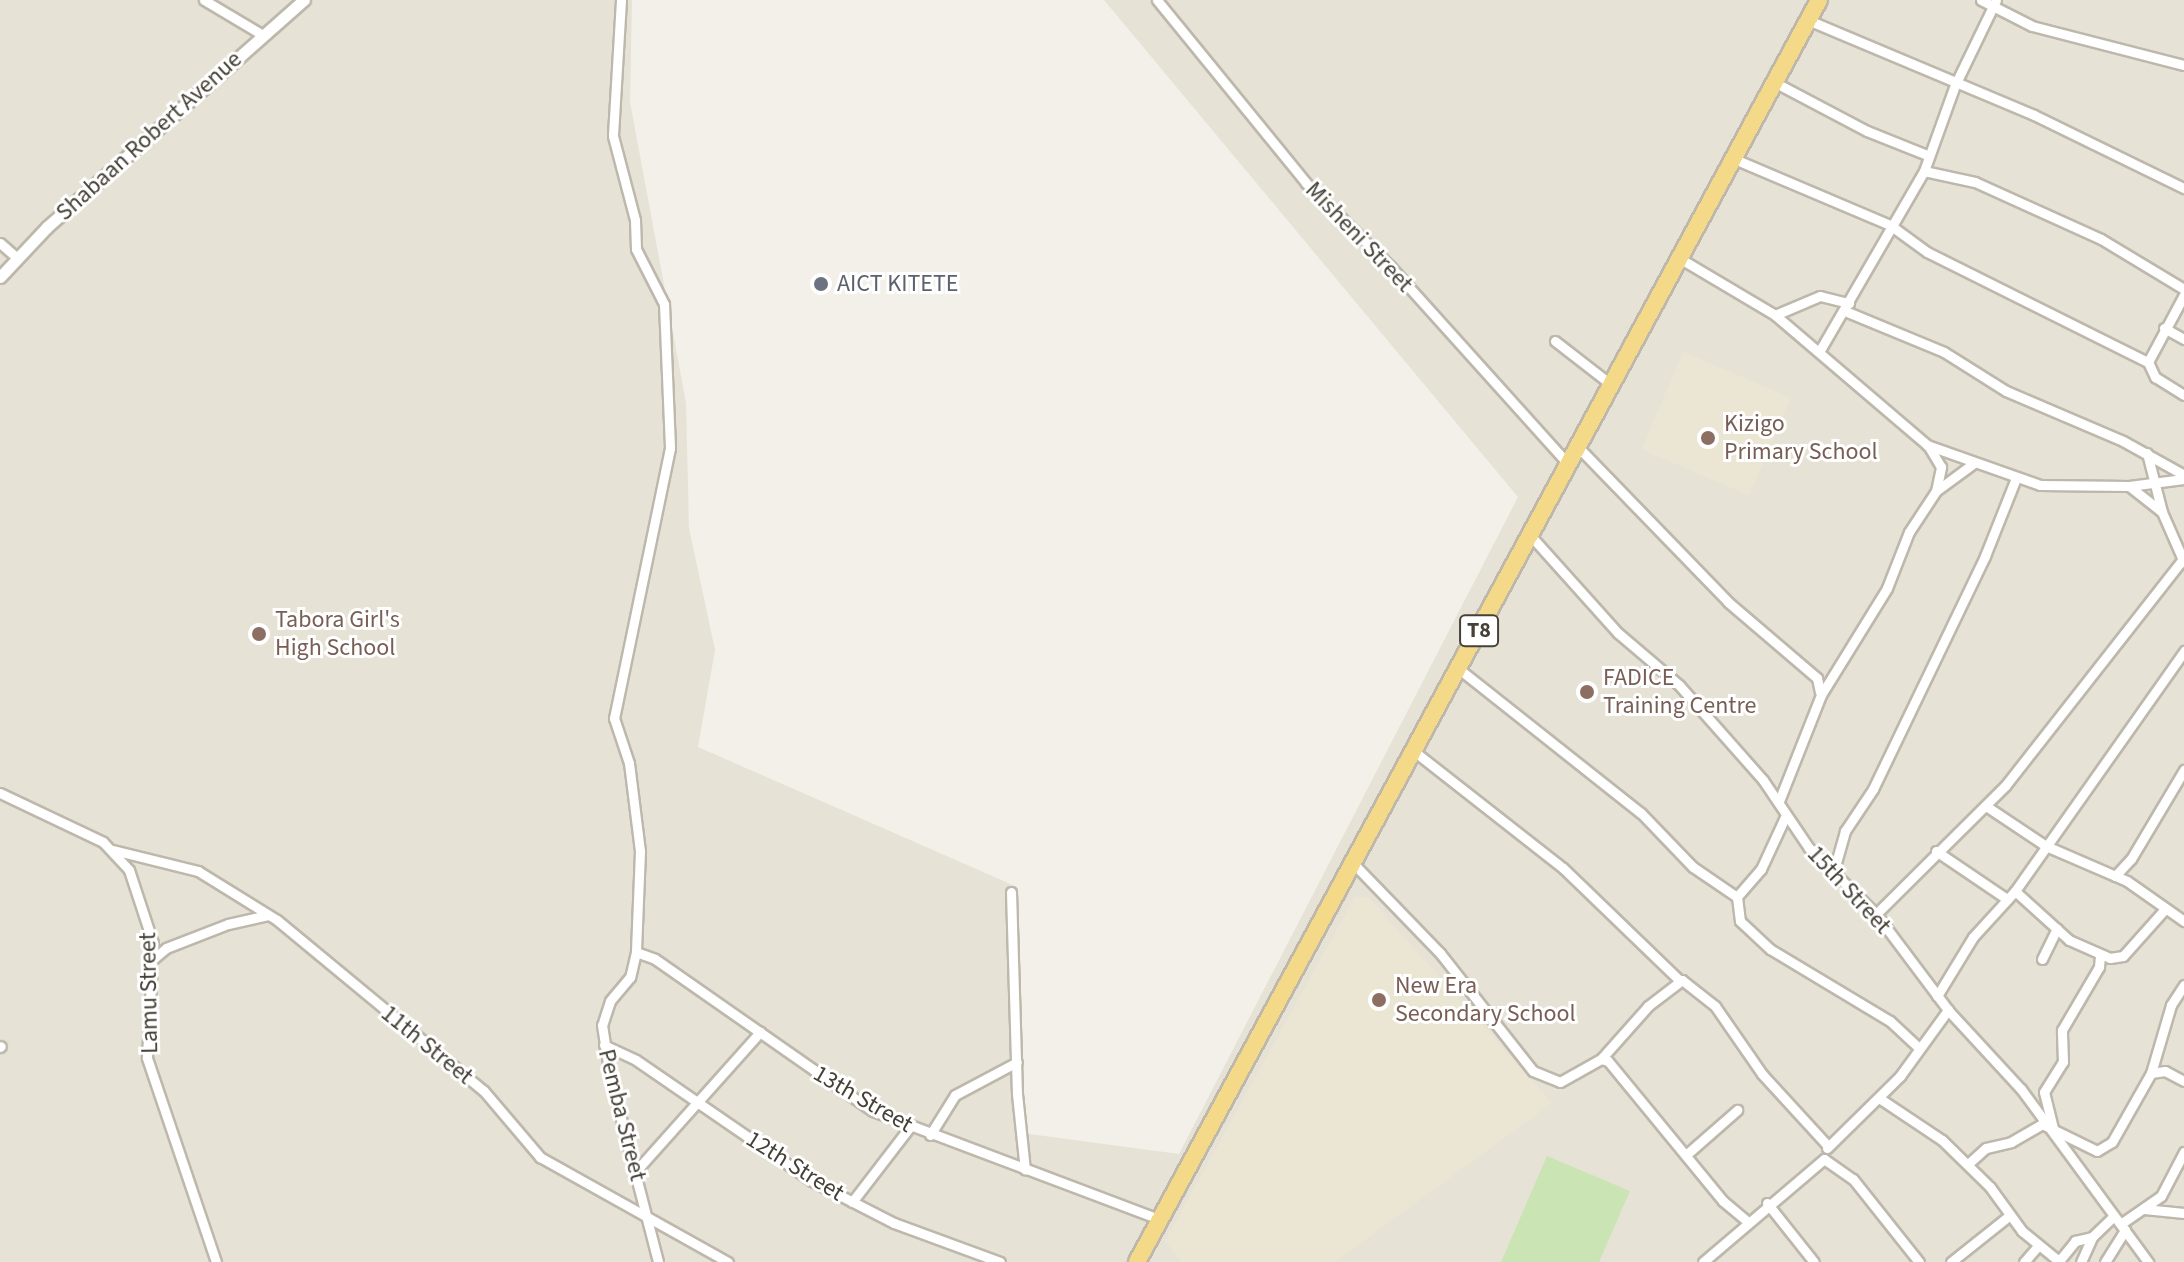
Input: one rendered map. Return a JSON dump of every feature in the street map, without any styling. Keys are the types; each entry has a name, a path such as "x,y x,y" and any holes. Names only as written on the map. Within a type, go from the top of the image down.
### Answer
{"highway":[{"name":"T8","path":"1137,1262 1570,466 1819,0"}],"street":[{"path":"204,0 263,35"},
{"name":"Shabaan Robert Avenue","path":"0,277 15,256 304,0"},
{"name":"Pemba Street","path":"621,0 615,151 635,220 636,249 664,304 669,458 614,718 629,763 640,851 636,952 630,977 604,1014 604,1045 658,1262"},
{"name":"Misheni Street","path":"1157,0 1306,183 1390,266 1570,466"},
{"path":"1981,0 1995,3 2032,26 2184,65"},
{"path":"1819,352 1924,171 1927,155 1955,85 1995,3"},
{"path":"1808,20 1858,37 1955,85 2089,140 2184,188"},
{"path":"1774,82 1867,131 1927,155"},
{"path":"1732,158 1890,225 1927,252 2148,362 2155,377 2184,395"},
{"path":"1924,171 1975,182 2101,239 2184,292 2148,362"},
{"path":"0,243 15,256"},
{"path":"1679,258 1775,315 1927,445 1941,467 1936,491"},
{"path":"1775,315 1820,296 1944,352 2006,391 2147,453 2184,477"},
{"path":"2164,328 2184,339"},
{"path":"1555,341 1613,386"},
{"path":"1927,445 2040,485 2129,486 2184,477"},
{"path":"1579,448 1728,602 1817,678 1821,695"},
{"path":"1876,914 1936,851 1986,806 2183,560 2162,512 2147,453"},
{"path":"1779,801 1821,695 1887,588 1909,532 1936,491 1965,466 1976,463"},
{"path":"1834,870 1845,831 1873,789 1985,556 2016,478"},
{"path":"2129,486 2162,512"},
{"name":"15th Street","path":"1530,535 1618,633 1679,685 1779,801 1809,848 1876,914 1948,1010 2021,1089 2042,1124 2148,1262"},
{"path":"1937,996 1973,937 2011,895 2110,762 2184,652"},
{"path":"1459,669 1558,753 1641,813 1693,867 1737,897"},
{"path":"1415,752 1563,868 1679,980 1715,1006 1762,1074 1828,1146"},
{"path":"2115,876 2184,770"},
{"path":"0,793 113,850"},
{"path":"1986,806 2046,846 2115,876 2184,921"},
{"path":"1786,815 1768,857 1737,897 1735,911 1753,936 1890,1021 1919,1048"},
{"name":"11th Street","path":"113,850 198,871 268,915 484,1091 540,1157 728,1262"},
{"name":"Lamu Street","path":"113,850 138,892 153,959 147,1058 216,1262"},
{"path":"1936,851 2011,895 2100,955 2123,956 2165,909"},
{"path":"1353,863 1440,953 1539,1075 1560,1082 1601,1059 1679,980"},
{"path":"1011,892 1017,1062 1025,1170"},
{"path":"153,959 166,948 228,924 268,915"},
{"path":"2042,959 2057,928"},
{"name":"13th Street","path":"636,952 655,959 843,1092 909,1128 1159,1219"},
{"path":"2054,1128 2046,1113 2044,1092 2063,1062 2062,1030 2099,967 2100,955"},
{"path":"1968,1164 1986,1148 2011,1142 2042,1124 2092,1150 2105,1147 2151,1073 2167,1017 2184,985"},
{"path":"1703,1262 1767,1203 1824,1159 1828,1146 1879,1098 1948,1010"},
{"path":"635,1172 760,1032"},
{"name":"12th Street","path":"604,1045 627,1055 852,1202 1000,1262"},
{"path":"1601,1059 1615,1066 1723,1201 1747,1221"},
{"path":"930,1135 955,1095 1017,1062"},
{"path":"2151,1073 2165,1071 2184,1081"},
{"path":"1879,1098 1968,1164 2038,1246 2060,1262 2075,1241 2092,1237"},
{"path":"1687,1154 1737,1110"},
{"path":"852,1202 909,1128"},
{"path":"2105,1262 2123,1227 2169,1185 2184,1152"},
{"path":"1824,1159 1853,1179 1919,1262"},
{"path":"1767,1203 1814,1262"},
{"path":"2144,1209 2184,1213"},
{"path":"1951,1262 2010,1215"},
{"path":"2081,1262 2092,1237 2114,1216"},
{"path":"2024,1262 2038,1246"}],"shaded area":[{"path":"0,0 632,0 630,102 686,403 689,528 715,650 698,747 1015,886 1022,1133 1179,1154 1518,497 1104,0 2184,0 2184,1262 0,1262"},
{"path":"1683,352 1791,398 1749,495 1642,450"},
{"name":"New Era Secondary School","path":"1355,897 1368,897 1552,1103 1335,1262 1182,1262 1165,1241"}],"green space":[{"path":"1547,1156 1630,1191 1599,1262 1501,1262"}],"place":[{"name":"AICT KITETE","path":"821,284"},
{"name":"Kizigo Primary School","path":"1708,438"},
{"name":"Tabora Girl's High School","path":"259,634"},
{"name":"FADICE Training Centre","path":"1587,692"},
{"name":"New Era Secondary School","path":"1379,1000"}]}
